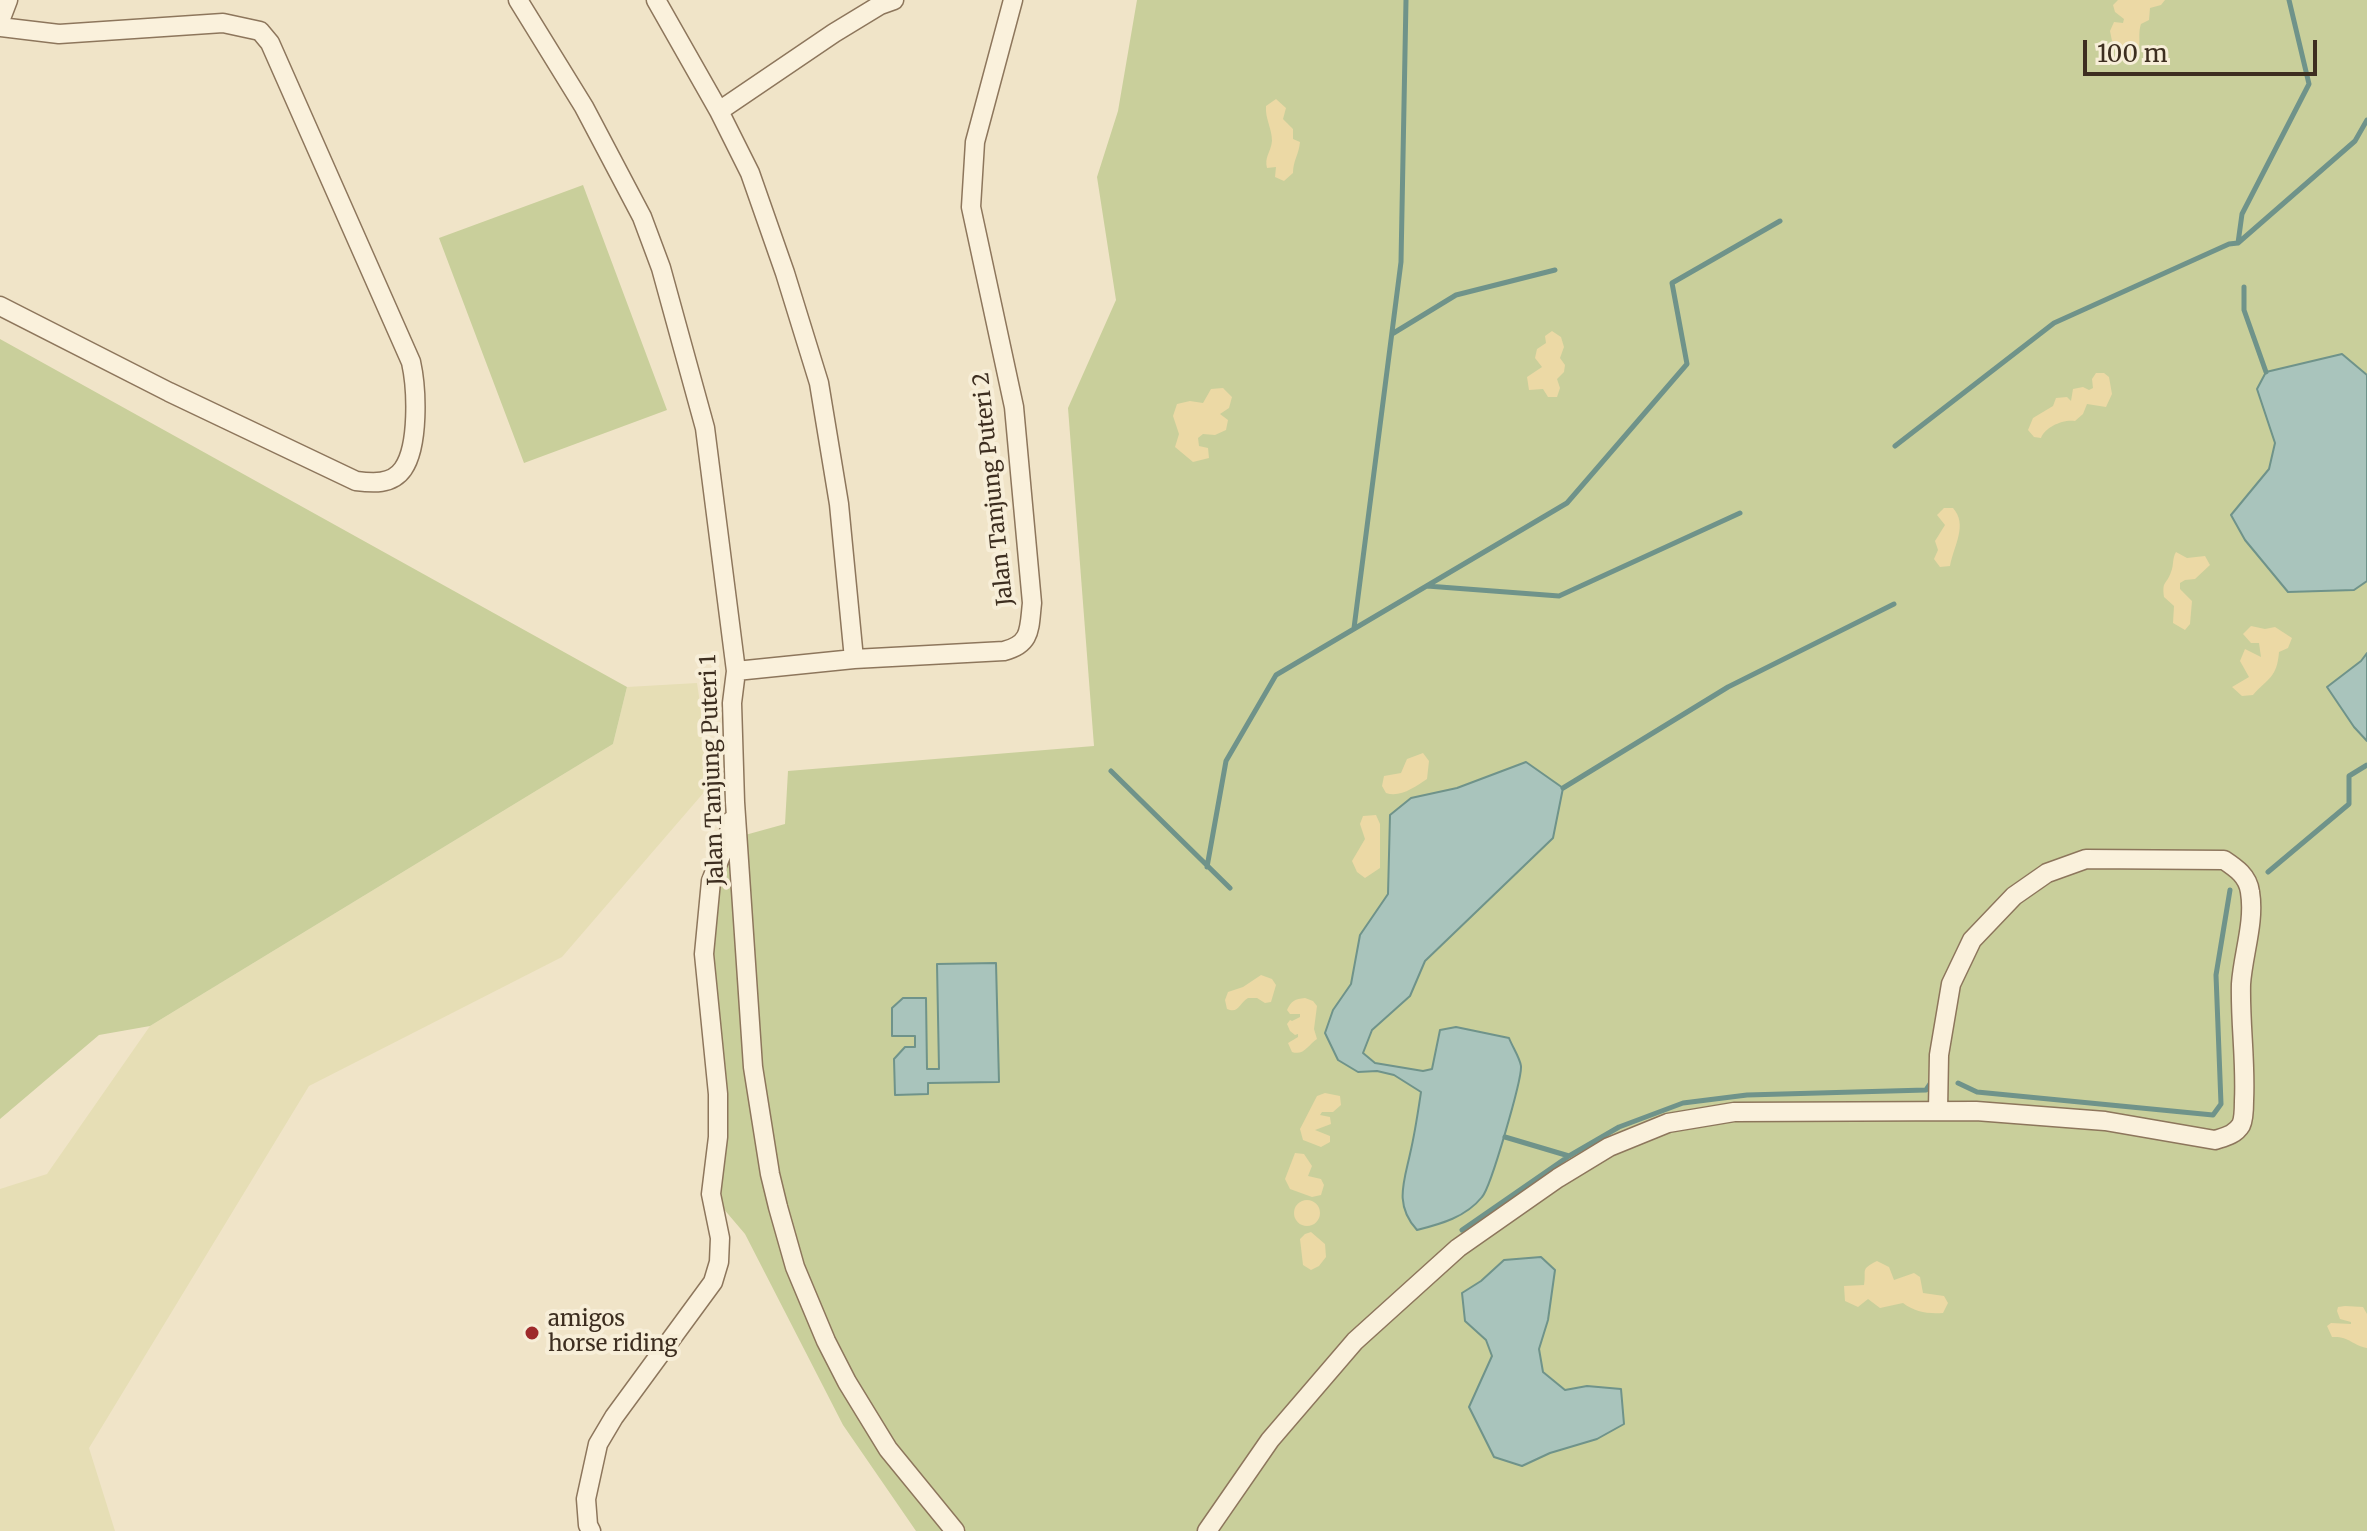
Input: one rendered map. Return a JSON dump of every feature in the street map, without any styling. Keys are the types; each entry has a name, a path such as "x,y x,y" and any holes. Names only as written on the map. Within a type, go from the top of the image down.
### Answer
{"street":[{"path":"0,306 169,392 356,481 386,481 404,468 417,404 411,362 270,43 260,31 223,23 59,34 0,24 8,0"},
{"name":"Jalan Tanjung Puteri 1","path":"518,0 584,107 642,217 661,268 705,428 736,671 732,703 735,802 753,1067 770,1174 795,1267 847,1382 888,1449 955,1531"},
{"path":"656,0 750,173 819,383 839,504 854,659"},
{"path":"719,111 834,33 894,0"},
{"name":"Jalan Tanjung Puteri 2","path":"736,671 854,659 1004,651 1017,648 1025,640 1032,603 1014,407 971,207 975,142 1013,0"},
{"path":"591,1531 586,1499 598,1444 614,1417 713,1282 719,1262 720,1238 711,1194 718,1137 718,1094 704,954 711,881 727,840 735,802"},
{"path":"1207,1531 1270,1440 1355,1341 1458,1248 1609,1147 1668,1123 1734,1112 1938,1110 2105,1121 2215,1140 2230,1135 2241,1125 2244,1112 2241,983 2251,892 2246,878 2224,860 2086,859 2047,873 2014,896 1972,940 1951,984 1939,1055 1938,1110"}],"shaded area":[{"path":"697,683 712,783 562,957 309,1086 89,1448 115,1531 0,1531 0,1189 47,1174 150,1026 613,744 627,687"}],"green space":[{"path":"1137,0 2367,0 2367,1531 916,1531 843,1425 745,1234 711,1194 718,1137 704,954 727,840 785,824 788,771 1094,746 1068,408 1116,300 1097,177 1118,111"},
{"path":"583,185 667,410 524,463 439,238"},
{"path":"0,339 627,687 613,744 150,1026 99,1035 0,1119"}],"sand":[{"path":"2118,0 2165,0 2161,5 2150,8 2149,20 2141,24 2139,49 2128,60 2121,56 2119,45 2112,41 2110,31 2114,22 2123,23 2124,19 2115,12 2113,5"},
{"path":"1276,99 1286,108 1283,119 1293,129 1293,139 1300,142 1293,173 1284,181 1275,177 1276,167 1267,168 1266,164 1272,141 1266,106"},
{"path":"1552,331 1561,337 1564,347 1560,358 1565,365 1564,372 1557,379 1560,388 1557,397 1548,397 1543,389 1529,390 1527,377 1542,367 1535,358 1537,349 1546,343 1545,336"},
{"path":"2096,373 2109,377 2112,394 2106,407 2087,404 2083,414 2075,421 2060,423 2046,430 2041,438 2034,437 2028,430 2033,418 2053,406 2056,398 2067,397 2071,401 2073,389 2093,388 2092,379"},
{"path":"1223,388 1232,397 1229,408 1220,414 1228,420 1226,430 1215,435 1203,434 1198,438 1199,446 1208,448 1209,458 1193,462 1175,447 1179,434 1173,416 1177,404 1190,401 1203,403 1211,389"},
{"path":"1944,508 1953,508 1960,528 1950,566 1940,567 1934,559 1938,550 1935,541 1945,525 1937,515"},
{"path":"2176,552 2187,558 2205,556 2210,565 2195,579 2180,583 2180,589 2192,601 2190,624 2185,630 2173,623 2174,606 2164,597 2164,585"},
{"path":"2251,626 2265,629 2275,627 2292,638 2288,648 2279,652 2271,677 2253,695 2242,696 2232,687 2249,677 2240,661 2245,649 2261,657 2259,643 2251,643 2243,634"},
{"path":"1423,753 1429,761 1427,779 1402,793 1386,793 1382,786 1384,776 1401,773 1407,759"},
{"path":"1376,815 1380,824 1380,868 1365,878 1357,872 1352,861 1365,839 1360,824 1363,816"},
{"path":"1261,975 1272,979 1276,985 1271,1002 1248,998 1237,1009 1227,1009 1225,1000 1228,992 1243,987"},
{"path":"1305,998 1317,1006 1314,1029 1317,1039 1296,1053 1292,1052 1288,1043 1298,1034 1290,1031 1287,1024 1300,1014 1290,1014 1287,1010 1294,1001"},
{"path":"1325,1093 1340,1096 1341,1105 1333,1112 1322,1112 1320,1115 1330,1117 1331,1124 1315,1130 1330,1136 1330,1142 1321,1147 1303,1140 1300,1129 1317,1096"},
{"path":"1295,1153 1304,1154 1312,1166 1308,1176 1321,1179 1324,1185 1321,1195 1312,1197 1290,1189 1285,1179"},
{"path":"1307,1200 1316,1204 1320,1213 1316,1222 1307,1226 1298,1222 1294,1213 1298,1204"},
{"path":"1311,1232 1325,1244 1326,1257 1311,1270 1303,1265 1300,1239"},
{"path":"1877,1261 1889,1267 1894,1280 1914,1273 1920,1277 1923,1293 1944,1296 1948,1303 1943,1313 1922,1312 1903,1303 1880,1308 1868,1299 1858,1307 1845,1301 1844,1286 1864,1285 1866,1269"},
{"path":"2338,1307 2363,1307 2367,1314 2367,1348 2332,1337 2327,1326 2331,1323 2351,1324 2340,1319 2337,1311"}],"water":[{"path":"2342,354 2367,375 2367,581 2354,590 2288,592 2245,540 2231,515 2269,469 2275,443 2257,389 2266,372"},
{"path":"2367,653 2367,741 2327,687"},
{"path":"1526,762 1563,788 1553,838 1425,961 1410,996 1372,1030 1363,1053 1375,1063 1423,1071 1432,1069 1440,1030 1456,1027 1509,1038 1521,1066 1505,1133 1482,1197 1461,1215 1417,1230 1405,1212 1403,1193 1421,1092 1394,1075 1377,1071 1358,1072 1338,1060 1325,1033 1333,1010 1351,984 1360,935 1388,894 1390,815 1411,798 1457,788"},
{"path":"996,963 999,1082 928,1083 928,1094 895,1095 894,1059 905,1047 915,1047 915,1036 892,1036 892,1008 903,998 926,998 927,1069 939,1069 937,964"},
{"path":"1541,1257 1555,1270 1548,1320 1539,1349 1543,1372 1565,1390 1587,1386 1621,1389 1624,1424 1597,1439 1550,1453 1522,1466 1494,1457 1469,1407 1492,1356 1486,1340 1465,1321 1462,1293 1504,1260"}],"waterway":[{"path":"1354,628 1401,262 1406,0"},
{"path":"2238,243 2242,214 2309,84 2289,0"},
{"path":"1895,446 2054,323 2229,244 2238,243 2355,141 2367,120"},
{"path":"1207,867 1226,761 1276,675 1567,503 1687,364 1672,283 1780,221"},
{"path":"1392,334 1456,295 1555,270"},
{"path":"2244,287 2244,310 2266,372"},
{"path":"1427,586 1559,596 1740,513"},
{"path":"1563,788 1728,687 1894,604"},
{"path":"2268,872 2349,804 2349,776 2367,765"},
{"path":"1111,771 1230,888"},
{"path":"1958,1083 1977,1092 2213,1115 2221,1104 2216,975 2230,890"},
{"path":"1462,1230 1569,1156 1619,1127 1683,1103 1747,1095 1926,1090 1930,1084"},
{"path":"1505,1137 1569,1156"}],"place":[{"name":"amigos horse riding","path":"532,1333"}]}
